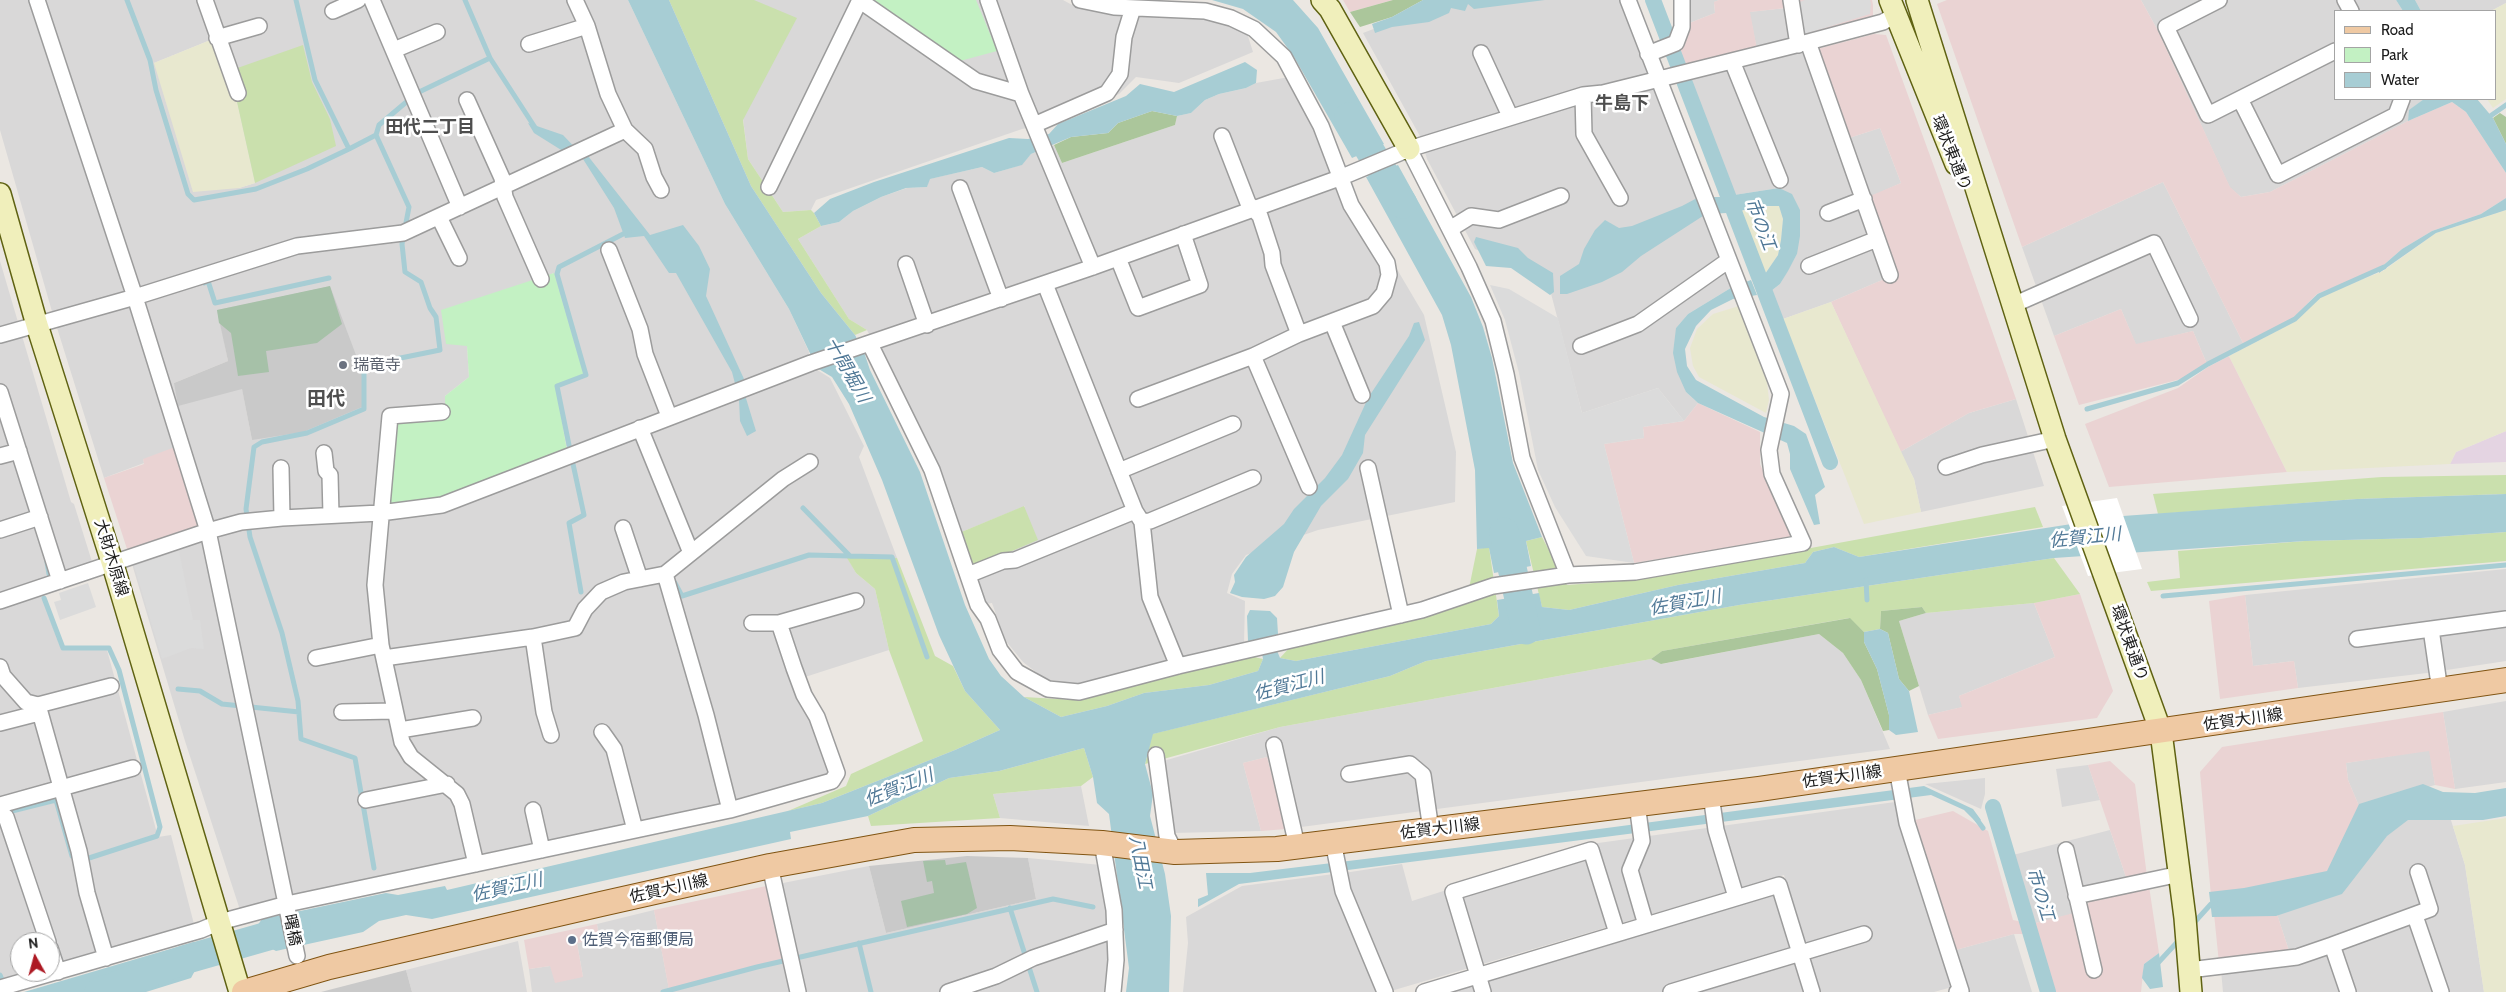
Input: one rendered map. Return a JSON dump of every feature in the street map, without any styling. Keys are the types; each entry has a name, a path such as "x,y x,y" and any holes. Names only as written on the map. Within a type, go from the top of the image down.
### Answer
{"main road":[{"path":"1322,0 1330,9 1401,153"},
{"path":"1892,7 1919,1"},
{"name":"環状東通り","path":"1919,1 2055,439 2161,732 2186,918 2191,992"},
{"name":"環状東通り","path":"1892,7 2013,305"},
{"name":"大財木原線","path":"0,194 37,325 113,565 240,986"},
{"name":"佐賀大川線","path":"240,986 770,866 914,840 1010,838 1102,843 1175,852 1297,846 1335,851 1431,830 1638,813 1712,804 1901,787 2161,732 2506,680"}],"street":[{"name":"曙橋","path":"37,0 135,297 208,531 287,904 296,956"},
{"path":"205,0 238,93"},
{"path":"333,11 358,0"},
{"path":"575,0 587,26 608,94 625,130 645,149 654,177 661,190"},
{"path":"769,187 860,0 976,81 1021,94"},
{"path":"988,0 1021,94 1093,267"},
{"path":"1080,0 1114,8 1205,11 1231,18 1254,29 1284,57 1346,175 1351,205 1387,263 1389,275 1384,293 1373,306 1299,334 1253,356 1138,399"},
{"path":"868,344 932,470 978,605 988,619 1000,650 1017,672 1048,689 1079,692 1252,648 1422,610 1493,586 1568,574 1635,572 1802,543 1772,474 1769,450 1781,394 1703,194 1664,78 1662,48 1628,0"},
{"path":"1662,48 1682,27 1682,0"},
{"path":"1791,0 1803,44 1864,199 1890,275"},
{"path":"2219,0 2166,27 2208,115 2334,52"},
{"path":"376,1 394,50 460,208"},
{"path":"0,601 113,565 208,531 248,521 380,513 442,505 669,416 811,364 1093,267 1346,175 1401,153 1510,116 1583,95 1602,93 1664,78 1883,22 1892,7"},
{"path":"1036,129 1107,93 1120,74 1124,37 1132,8"},
{"path":"218,38 258,26"},
{"path":"529,44 587,26"},
{"path":"394,50 437,32"},
{"path":"1481,53 1510,116"},
{"path":"1732,61 1780,180"},
{"path":"1583,95 1584,134 1620,198"},
{"path":"2240,99 2278,175 2396,115 2402,100"},
{"path":"467,100 502,178 505,197 541,279"},
{"path":"0,335 135,297 297,246 406,232 625,130"},
{"path":"1222,136 1248,203 1260,216 1272,253 1273,265 1299,334"},
{"path":"1401,153 1450,229 1493,321 1506,374 1522,458 1568,574"},
{"path":"960,188 1001,299"},
{"path":"1450,229 1470,216 1499,220 1561,196"},
{"path":"1828,213 1864,199"},
{"path":"439,217 459,258"},
{"path":"1118,258 1138,308 1200,285 1183,234"},
{"path":"1809,266 1877,239"},
{"path":"2013,305 2154,243 2190,320"},
{"path":"609,250 640,329 644,354 669,416"},
{"path":"1581,346 1638,324 1729,260"},
{"path":"906,264 927,325"},
{"path":"1045,284 1138,516 1150,597 1178,666"},
{"path":"1332,322 1362,395"},
{"path":"1253,356 1309,487"},
{"path":"0,392 60,581"},
{"path":"442,412 390,416 375,585 383,651 402,742 411,757 447,784 462,804 476,864"},
{"path":"1119,471 1232,424"},
{"path":"640,428 692,552"},
{"path":"1946,467 1982,455 2055,439"},
{"path":"0,456 19,451"},
{"path":"324,453 326,471 330,475 331,515"},
{"path":"316,658 533,637 576,628 584,609 601,592 624,582 665,574 783,479 810,462"},
{"path":"281,468 282,518"},
{"path":"1368,468 1400,615"},
{"path":"968,575 1002,561 1015,560 1138,516 1150,521 1253,478"},
{"path":"0,530 40,517"},
{"path":"623,528 640,579"},
{"path":"665,574 706,715 730,810"},
{"path":"752,623 778,623 856,602"},
{"path":"2356,639 2506,619"},
{"path":"60,971 201,930 220,922 287,904 730,810 832,781 837,773 817,718 794,668 778,623"},
{"path":"2431,629 2440,691"},
{"path":"533,637 544,712 551,735"},
{"path":"0,667 3,676 26,702 39,709 79,851 87,893 106,958"},
{"path":"0,723 111,686"},
{"path":"342,712 395,711"},
{"path":"400,730 473,718"},
{"path":"602,732 614,749 635,830"},
{"path":"1274,745 1297,846"},
{"path":"1156,755 1167,836 1175,852"},
{"path":"1348,774 1410,764 1423,775 1431,830"},
{"path":"45,932 3,811 61,788 133,768"},
{"path":"366,800 447,784"},
{"path":"1901,787 1907,823 1961,991 1957,992"},
{"path":"1712,804 1716,830 1736,898"},
{"path":"534,810 542,850"},
{"path":"1638,813 1642,841 1630,870 1646,925"},
{"path":"1102,843 1115,930 1116,960 1113,992"},
{"path":"1483,992 1453,892 1591,850 1617,933"},
{"path":"2066,850 2094,970"},
{"path":"1335,851 1343,891 1385,992"},
{"path":"770,866 798,992"},
{"path":"2189,970 2297,957 2415,916 2430,909 2418,872"},
{"path":"2076,896 2180,874"},
{"path":"1424,992 1779,885 1812,992"},
{"path":"2415,916 2441,992"},
{"path":"948,992 996,976 1027,960 1115,930"},
{"path":"1672,992 1701,988 1864,934"},
{"path":"2332,945 2348,992"},
{"path":"4,987 22,982"}],"shaded area":[{"path":"0,0 628,0 725,204 789,309 809,352 808,361 567,451 556,385 584,374 553,273 467,346 469,377 445,396 445,416 386,504 252,514 200,525 143,459 144,463 104,478 53,315 0,130","holes":["213,39 237,102 255,183 239,188 154,63","330,286 342,324 252,440 242,388 174,383 228,361 218,310"]},
{"path":"709,0 1063,0 1074,6 1119,15 1181,14 1228,21 1247,33 1253,52 1179,83 1136,77 1119,94 1056,122 1022,129 816,200 811,210 783,212 748,159 741,102"},
{"path":"1343,0 1393,0 1350,12"},
{"path":"1450,0 1623,0 1734,286 1688,314 1676,328 1686,392 1698,403 1684,421 1658,388 1582,413 1547,278 1475,249 1427,159 1421,138 1363,33"},
{"path":"1682,0 1719,0 1714,2 1715,13 1687,24"},
{"path":"1719,0 1872,0 1873,16 1802,40 1795,7 1750,12 1757,49 1686,67 1678,47 1687,24 1715,13 1714,2"},
{"path":"1805,0 1870,0 1870,14 1805,34 1797,3"},
{"path":"1947,0 2141,0 2157,29 2230,187 2241,197 2270,192 2408,121 2452,102 2466,112 2506,173 2506,198 2481,214 2432,231 2402,249 2379,269 2317,294 2293,318 2244,345 2163,182 2022,247 1937,4"},
{"path":"2141,0 2396,0 2402,10 2334,10 2334,100 2423,100 2410,110 2408,121 2270,192 2241,197 2230,188 2157,29"},
{"path":"2415,0 2506,0 2506,3 2493,10 2420,10"},
{"path":"1795,7 1849,138 1880,128 1901,183 1870,197 1896,274 1831,302 1783,319 1771,291 1780,284 1797,254 1779,188 1734,195 1686,67 1757,49 1749,12"},
{"path":"1874,34 1886,35 2016,399 1969,413 1900,452 1831,302 1896,274 1870,196 1901,183 1880,128 1849,138 1817,49"},
{"path":"1289,77 1365,215 1424,315 1456,452 1455,502 1318,530 1246,555 1232,574 1227,593 1245,601 1244,644 1083,685 1045,679 1023,662 1005,640 992,603 985,604 972,568 1025,506 959,533 937,471 867,330 849,319 798,239 821,226 839,222 853,211 881,197 907,188 927,187 929,179 982,167 994,173 1021,165 1031,154 1054,145 1062,163 1175,125 1177,116 1191,113 1205,100 1219,94 1246,88 1256,83"},
{"path":"2163,182 2244,345 2207,364 2193,331 2136,345 2121,309 2054,336 2022,247"},
{"path":"0,261 71,502 74,504 93,565 0,596"},
{"path":"1490,285 1509,289 1558,318 1582,413 1658,388 1684,421 1643,427 1644,438 1604,444 1634,563 1586,556 1555,507 1538,470 1519,373 1505,320"},
{"path":"330,286 362,371 362,407 303,432 252,440 242,389 178,406 174,383 228,361 217,310"},
{"path":"2121,309 2136,344 2193,331 2207,364 2181,379 2079,405 2054,336"},
{"path":"2229,356 2287,472 2109,487 2085,424 2178,388 2208,367"},
{"path":"811,366 830,378 864,446 859,457 897,558 848,559 856,573 875,589 889,650 805,677 823,714 842,774 721,808 240,910 185,741 132,564 206,536 261,523 384,515"},
{"path":"2016,399 2044,486 1921,512 1914,479 1900,452 1969,413"},
{"path":"1698,403 1760,432 1760,464 1791,537 1634,563 1604,444 1644,438 1643,427 1684,421"},
{"path":"2506,431 2506,462 2450,464 2456,452"},
{"path":"175,447 200,525 128,552 104,478 144,464 143,459"},
{"path":"179,551 193,620 200,620 204,649 191,648 162,659 134,566"},
{"path":"2506,569 2506,661 2427,673 2298,688 2294,661 2253,666 2245,595"},
{"path":"88,583 96,607 60,620 54,602 61,600 59,593"},
{"path":"2080,594 2113,691 2097,718 1938,739 1928,715 1962,707 1959,696 2055,657 2034,603"},
{"path":"41,595 61,649 107,650 158,837 171,835 195,928 60,968 60,932 10,932 10,981 0,984 0,609"},
{"path":"2245,595 2253,666 2294,661 2298,688 2220,699 2209,601"},
{"path":"2034,603 2055,657 1959,696 1963,707 1928,715 1899,621 1926,613"},
{"path":"1819,634 1843,653 1861,680 1890,749 1286,829 1267,757 1243,763 1261,831 1171,833 1160,762 1280,727 1651,659 1662,664"},
{"path":"2506,701 2506,782 2455,789 2443,712"},
{"path":"2443,712 2455,789 2435,785 2429,751 2346,763 2348,780 2359,806 2329,872 2211,896 2200,772 2222,747"},
{"path":"2430,750 2435,785 2359,806 2348,780 2346,763"},
{"path":"1267,757 1286,829 1261,831 1243,763"},
{"path":"2110,761 2135,784 2147,876 2127,880 2088,765"},
{"path":"2088,765 2100,800 2062,807 2056,769"},
{"path":"1985,778 1985,794 1981,809 1925,784"},
{"path":"1081,786 1089,826 1000,818 993,794"},
{"path":"1895,802 1952,987 1934,992 1819,992 1784,875 1391,991 1348,889 1344,873 1402,864 1412,901 1591,844"},
{"path":"1953,811 1988,831 2013,920 2032,924 2085,910 2091,898 2149,886 2159,953 2144,964 2141,992 2052,992 2035,934 2014,934 1952,951 1911,821"},
{"path":"2400,815 2450,817 2465,865 2484,992 2223,992 2221,970 2290,954 2277,914"},
{"path":"2110,830 2127,880 2073,892 2077,913 2032,924 2013,855"},
{"path":"967,856 1028,858 1036,899 886,933 869,866"},
{"path":"1028,858 1101,865 1111,910 1110,992 801,992 778,884 869,866 886,933 1036,899"},
{"path":"1334,874 1380,992 1183,992 1188,943 1186,917 1242,886"},
{"path":"771,885 787,959 669,990 654,910"},
{"path":"1777,889 1807,992 1435,992"},
{"path":"654,910 669,989 787,959 794,992 532,992 529,969 550,966 583,977 577,943 599,939 597,924"},
{"path":"2214,914 2277,914 2290,954 2219,963"},
{"path":"597,924 599,939 577,943 583,977 555,983 550,966 529,969 524,940"},
{"path":"2014,934 2032,992 1962,992 1952,951"},
{"path":"518,941 527,992 412,992 406,970"},
{"path":"406,970 412,992 321,992"}],"green space":[{"path":"669,0 754,0 797,18 743,120 748,159 783,212 811,210 814,213 821,226 798,239 849,319 867,330 855,335 821,293 751,186"},
{"path":"874,0 976,0 997,51 960,61"},
{"path":"1393,0 1423,0 1392,17 1360,27 1350,12"},
{"path":"2506,3 2506,99 2493,108 2488,100 2496,100 2496,10 2493,10"},
{"path":"213,39 237,102 255,183 239,188 193,192 154,63"},
{"path":"303,45 312,82 330,119 336,146 255,183 237,102 226,72"},
{"path":"1152,111 1177,116 1175,125 1062,163 1054,145 1071,137 1108,133 1118,123"},
{"path":"2500,113 2506,117 2506,144 2493,118"},
{"path":"1779,205 1783,219 1778,255 1765,274 1740,211"},
{"path":"2506,210 2506,431 2456,452 2450,464 2287,472 2229,356 2296,321 2320,297 2383,271 2436,233"},
{"path":"554,273 584,374 556,385 567,451 435,501 386,504 396,421 445,416 445,396 469,377 467,346 446,344 441,310"},
{"path":"330,286 342,324 317,343 266,351 269,372 238,376 231,333 219,323 217,310"},
{"path":"1831,302 1914,479 1921,512 1864,524 1783,319"},
{"path":"1739,306 1766,373 1769,400 1766,413 1699,377 1693,366 1690,348 1697,329 1713,314"},
{"path":"2506,475 2506,494 2357,499 2158,514 2153,494 2382,477"},
{"path":"1024,506 1038,540 972,568 959,533"},
{"path":"2035,507 2043,527 1859,557 1834,547 1813,552 1805,563 1678,585 1569,610 1542,607 1526,541 1542,537 1567,585 1636,580"},
{"path":"2506,532 2506,561 2151,591 2147,582 2180,578 2178,551 2305,541 2421,538"},
{"path":"1489,547 1499,616 1491,624 1296,661 1280,658 1291,646 1466,603 1477,549"},
{"path":"847,558 897,558 935,656 953,666 965,691 1000,730 822,803 788,811 846,786 851,774 923,741 889,650 875,589 856,573"},
{"path":"2054,558 2080,594 2034,603 1926,613 1922,607 1881,611 1880,629 1864,632 1849,618 1662,651 1651,659 1280,727 1145,764 1152,734 1390,676 1426,661 1739,605"},
{"path":"1922,607 1926,613 1899,621 1919,686 1909,691 1899,679 1888,633 1880,629 1881,611"},
{"path":"1850,618 1864,632 1864,642 1877,669 1889,715 1889,730 1883,731 1861,680 1843,653 1819,634 1661,664 1651,659 1662,651"},
{"path":"1246,655 1263,659 1258,671 1209,685 1144,693 1107,706 1061,717 1024,697 1075,700"},
{"path":"1084,748 1093,777 1081,786 993,794 1000,818 871,826 868,816 949,778 999,771"},
{"path":"2506,818 2506,992 2484,992 2465,865 2453,826"},
{"path":"945,860 946,865 966,862 977,908 967,914 907,927 901,901 934,893 932,881 927,882 923,861"}],"water":[{"path":"628,0 669,0 751,186 821,293 855,335 864,352 870,370 920,472 965,605 989,659 1001,676 1024,697 1061,717 1107,706 1144,693 1209,685 1258,671 1263,659 1260,642 1248,641 1247,616 1250,610 1270,611 1277,618 1278,634 1272,638 1280,658 1296,661 1491,624 1499,616 1497,600 1539,593 1542,607 1569,610 1678,585 1805,563 1813,552 1834,547 1859,557 2123,516 2357,499 2506,494 2506,532 2421,538 2305,541 2054,558 1739,605 1426,661 1390,676 1153,734 1145,764 1153,794 1150,816 1165,874 1171,916 1169,992 1126,992 1129,968 1109,814 1097,803 1093,777 1084,748 999,771 949,778 868,816 790,832 791,839 432,919 406,915 379,921 363,932 276,951 261,943 257,926 262,919 386,893 398,895 445,886 447,890 822,803 1000,730 965,691 939,635 882,480 849,404 832,377 817,368 789,309 725,204"},
{"path":"1212,0 1293,0 1318,28 1384,144 1352,158 1294,57 1276,32 1243,9"},
{"path":"1423,0 1545,0 1474,9 1468,4 1465,11 1451,8 1449,13 1429,22 1392,27 1375,33 1372,24 1392,17"},
{"path":"2396,0 2415,0 2420,10 2402,10"},
{"path":"1245,62 1257,70 1256,83 1246,88 1219,94 1205,100 1191,113 1177,116 1152,111 1118,123 1108,133 1071,137 1031,154 1022,165 994,173 982,167 930,179 927,187 906,188 881,197 853,211 839,222 821,226 814,213 830,199 874,182 1009,138 1028,139 1049,134 1058,124 1126,96 1140,84 1174,92"},
{"path":"2423,100 2478,100 2493,118 2506,144 2506,173 2466,112 2452,102 2408,121 2409,110"},
{"path":"528,123 563,135 583,156 588,156 650,235 683,225 699,246 710,269 706,296 744,379 741,382 756,431 747,436 740,421 739,399 732,372 676,273 669,273 644,236 625,238 614,208 583,159 571,152 566,153 534,133"},
{"path":"1398,165 1471,297 1483,327 1492,358 1513,463 1542,537 1526,541 1531,566 1494,573 1489,548 1477,549 1475,470 1451,345 1442,315 1366,177"},
{"path":"1779,188 1792,194 1800,210 1800,236 1797,254 1780,284 1771,291 1765,274 1778,255 1783,219 1779,206 1761,206 1740,211 1734,195"},
{"path":"1699,197 1721,197 1727,213 1706,214 1641,256 1622,272 1602,282 1567,294 1560,294 1560,276 1579,264 1584,249 1595,230 1605,220 1619,228 1632,226 1682,206"},
{"path":"2506,198 2506,210 2436,233 2379,273 2379,269 2402,249 2432,231 2481,214"},
{"path":"1476,237 1518,248 1528,258 1553,273 1554,292 1550,295 1511,268 1486,266 1474,242"},
{"path":"1751,280 1757,295 1733,299 1711,310 1696,326 1685,349 1687,366 1696,380 1764,417 1794,426 1806,434 1825,487 1815,495 1820,524 1814,525 1790,469 1790,454 1787,443 1698,403 1686,392 1677,372 1673,353 1676,328 1688,314 1734,286"},
{"path":"1419,322 1425,340 1365,435 1363,453 1348,479 1321,506 1294,552 1283,587 1275,596 1264,599 1242,597 1230,593 1235,582 1234,575 1246,557 1284,524 1294,509 1325,478 1342,455 1368,398 1409,336 1414,323"},
{"path":"1880,629 1888,633 1899,679 1909,691 1918,732 1896,735 1889,730 1889,715 1877,669 1864,642 1864,632"},
{"path":"2423,784 2443,792 2475,793 2506,788 2506,816 2483,820 2408,820 2387,836 2342,894 2276,916 2212,917 2209,892 2244,888 2327,871 2359,804"},
{"path":"1924,786 1973,809 1981,820 1977,823 1964,810 1931,795 1239,884 1198,907 1198,899 1208,895 1206,873 1250,873"},
{"path":"194,942 198,965 191,978 146,992 24,992"},
{"path":"2159,953 2163,987 2150,989 2142,978 2144,964"}],"pier":[{"path":"2117,498 2142,569 2088,576 2062,506"}],"waterway":[{"path":"127,0 150,60 156,90 188,194 194,200 256,189 307,169 349,149"},
{"path":"296,0 315,80 349,149 376,135 379,125 417,93 490,58 536,129"},
{"path":"465,0 490,58"},
{"name":"市の江","path":"1653,0 1830,462"},
{"path":"2486,119 2506,105"},
{"path":"1349,117 1403,204"},
{"path":"374,868 355,758 301,739 298,701 282,633 250,537 246,509 254,447 262,442 307,433 364,409 364,369 371,364 440,350 436,317 430,308 421,282 405,272 402,244 409,207 376,135"},
{"path":"569,445 557,386 586,375 557,274 559,267 629,231"},
{"path":"2087,409 2178,383 2208,364 2295,319 2319,296 2384,267"},
{"path":"204,283 208,281 215,303 329,278"},
{"path":"573,464 584,515 569,523 581,592"},
{"path":"803,508 850,556"},
{"path":"1504,532 1526,630"},
{"path":"675,583 682,596 809,555 892,557 927,657"},
{"path":"47,562 49,574"},
{"path":"2163,596 2506,565"},
{"path":"1866,580 1867,600"},
{"path":"44,598 63,648 109,648 119,670 160,827 157,836 86,859"},
{"path":"178,689 200,691 222,704 299,712"},
{"path":"4,813 56,800 72,856"},
{"name":"市の江","path":"1993,807 2048,992"},
{"path":"1975,817 1983,828"},
{"path":"663,992 757,967 1053,899 1093,907"},
{"path":"2192,925 2211,904 2217,904"},
{"path":"1010,908 1037,992"},
{"name":"佐賀江川","path":"99,992 184,960 296,928"},
{"path":"2157,964 2180,939"},
{"path":"859,943 871,992"},
{"path":"0,975 4,985"}],"place":[{"name":"瑞竜寺","path":"343,365"},
{"name":"佐賀今宿郵便局","path":"572,940"}],"district":[{"name":"牛島下","path":"1622,104"},
{"name":"田代二丁目","path":"430,128"},
{"name":"田代","path":"326,399"}],"water label":[{"name":"十間堀川","path":"847,370"},
{"name":"八田江","path":"1140,862"}]}
